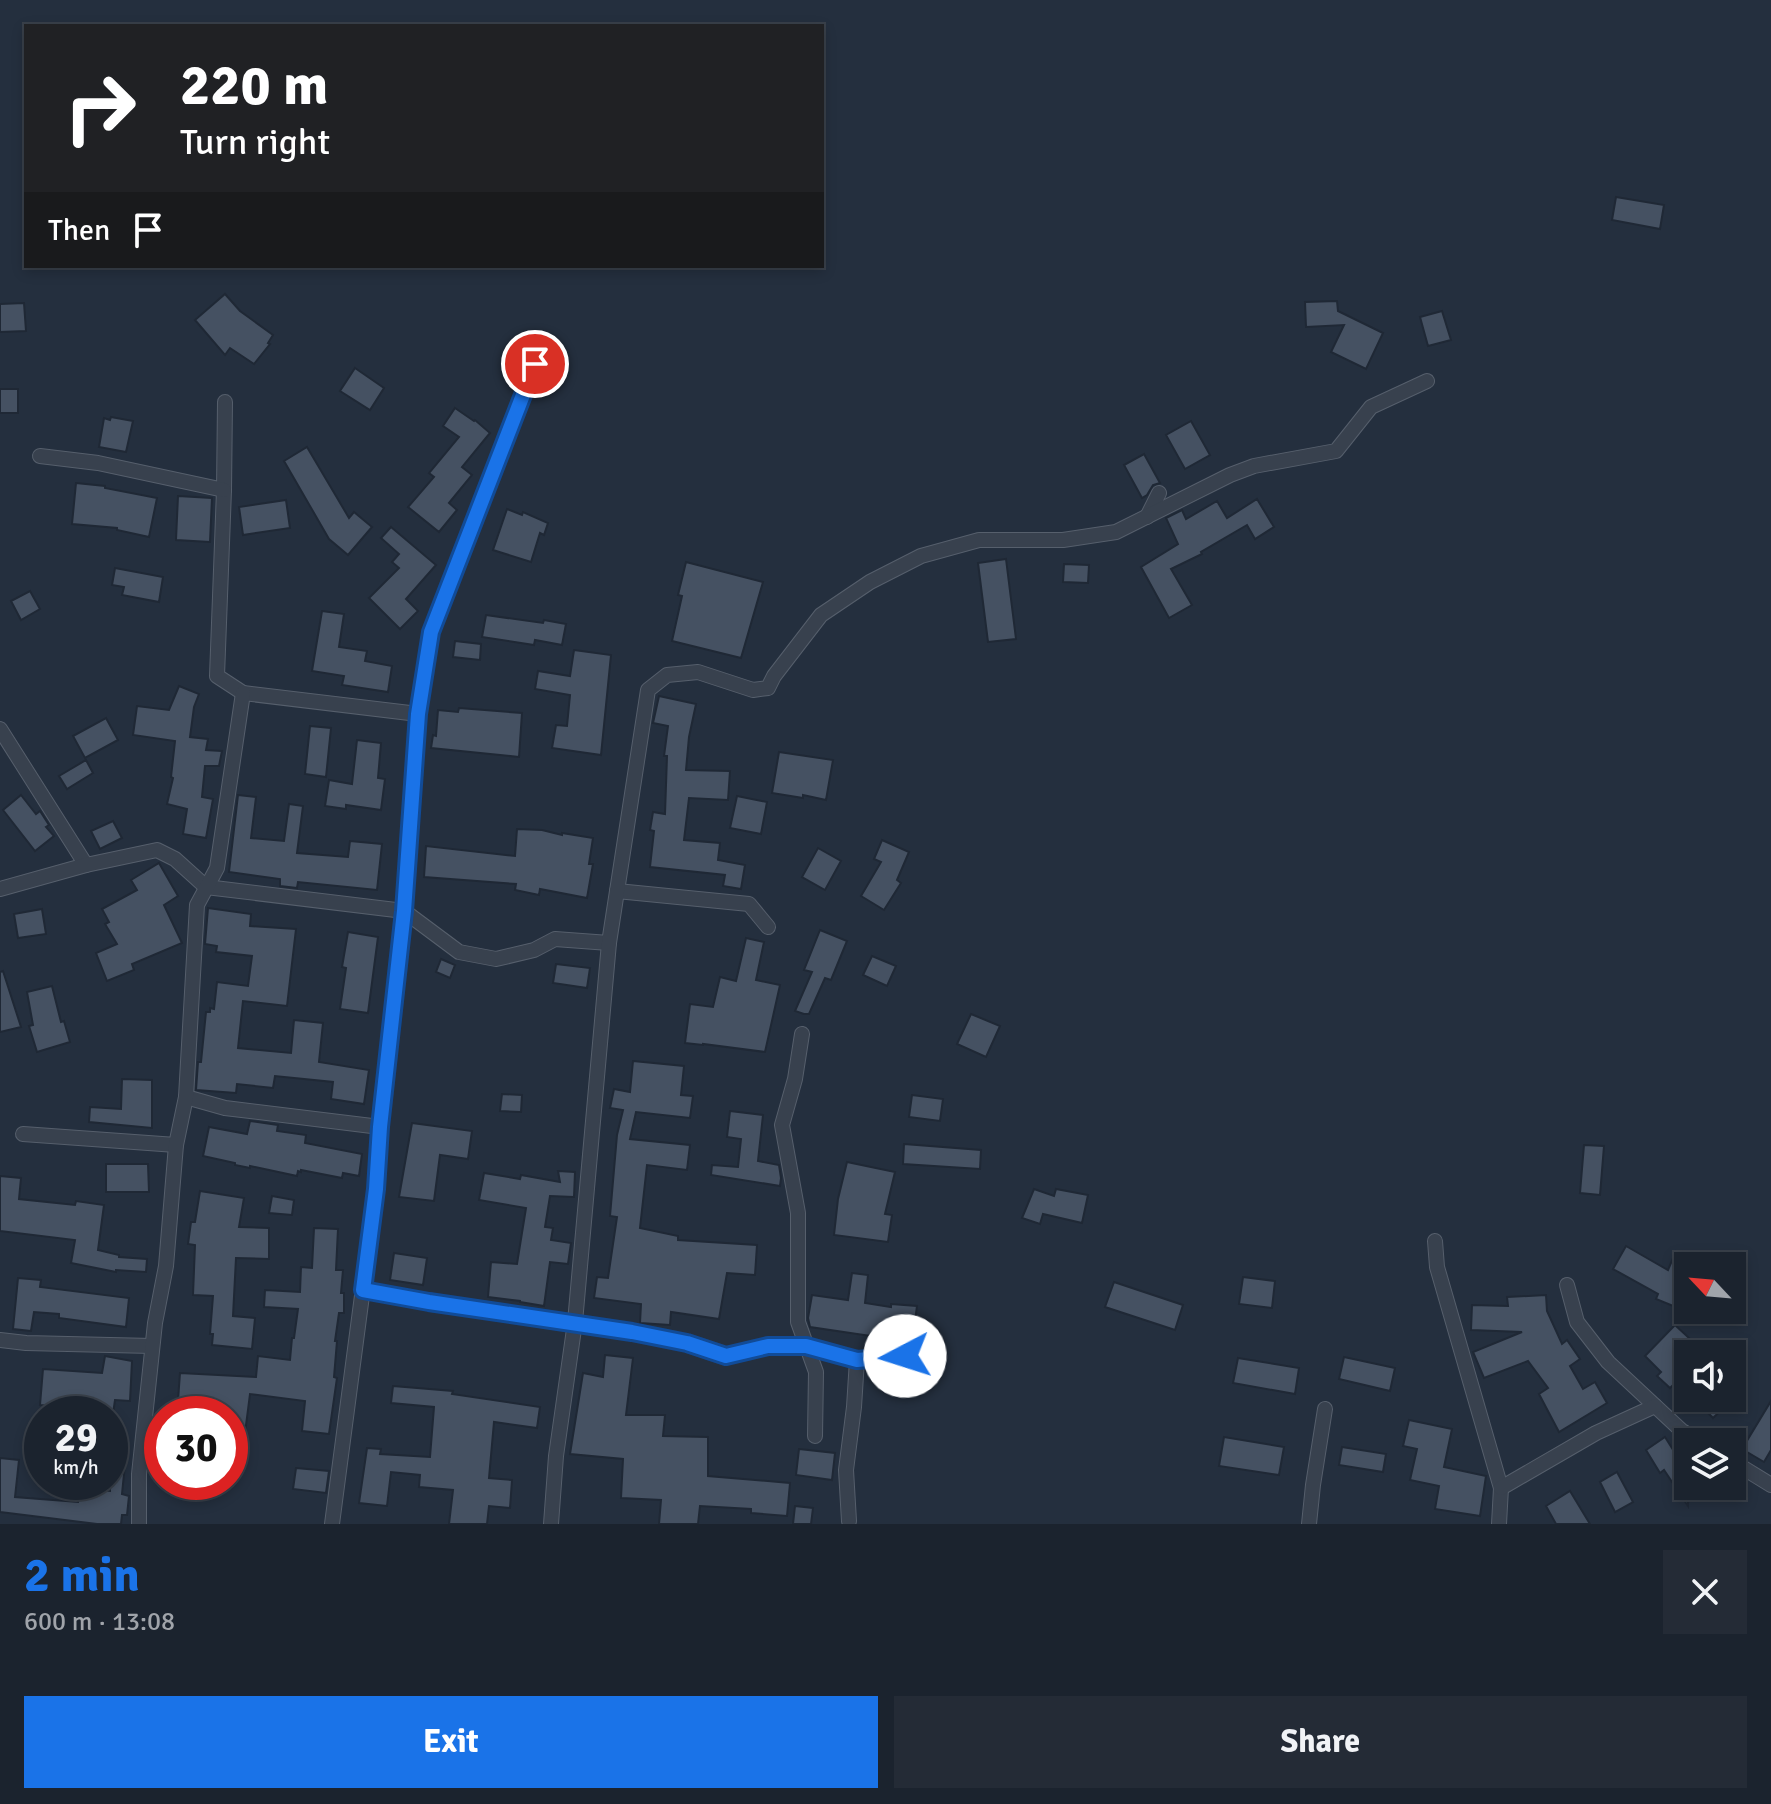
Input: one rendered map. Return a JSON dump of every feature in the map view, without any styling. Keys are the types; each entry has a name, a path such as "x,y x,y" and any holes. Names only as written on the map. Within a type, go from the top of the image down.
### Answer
{"street":[{"path":"332,1524 376,1189 404,911 418,714 431,632 535,364"},
{"path":"551,1524 556,1456 575,1322 609,943 648,690 667,675 698,672 753,690 768,688 821,615 870,582 921,556 979,540 1063,540 1116,532 1254,466 1336,451 1371,407 1427,381"},
{"path":"225,402 217,676 243,693 418,714"},
{"path":"40,456 98,463 224,490"},
{"path":"1147,518 1159,493"},
{"path":"139,1524 139,1474 152,1346 168,1250 176,1145 186,1097 197,905 217,868 243,693"},
{"path":"0,729 86,865"},
{"path":"0,889 86,865 157,850 175,859 206,887 404,911 459,952 496,959 534,950 555,939 609,943"},
{"path":"617,891 749,904 768,927"},
{"path":"802,1034 795,1079 782,1125 798,1213 798,1322 816,1372 815,1436"},
{"path":"186,1097 225,1108 380,1127"},
{"path":"23,1134 176,1145"},
{"path":"1435,1241 1437,1267 1501,1488 1499,1524"},
{"path":"1567,1285 1577,1322 1608,1362 1679,1428"},
{"path":"363,1290 575,1322 687,1343 726,1356 768,1346 806,1346 857,1360 929,1353"},
{"path":"0,1340 152,1346"},
{"path":"849,1521 846,1470 857,1360"},
{"path":"1501,1488 1596,1433 1655,1406"},
{"path":"1309,1524 1325,1409"},
{"path":"1746,1469 1771,1484"}],"building":[{"path":"1616,197 1664,205 1660,229 1612,220"},
{"path":"225,294 240,311 273,335 270,344 254,364 230,348 225,355 195,320"},
{"path":"1337,301 1338,311 1383,333 1366,369 1331,352 1344,325 1306,327 1305,302"},
{"path":"24,303 26,331 0,332 0,304"},
{"path":"1442,311 1451,340 1428,346 1420,317"},
{"path":"355,368 384,388 370,410 340,391"},
{"path":"0,389 18,389 18,413 0,413"},
{"path":"455,408 490,433 462,467 472,475 449,503 457,510 439,532 408,507 434,477 429,473 459,437 443,426"},
{"path":"111,417 133,421 126,452 99,447 104,418 110,420"},
{"path":"1191,421 1210,455 1185,469 1166,435"},
{"path":"307,447 349,518 354,512 372,527 348,555 329,539 284,461"},
{"path":"1144,454 1160,483 1153,485 1142,498 1124,465"},
{"path":"76,483 157,498 149,537 117,528 72,524"},
{"path":"178,496 212,498 210,542 176,540"},
{"path":"1257,499 1274,527 1255,539 1247,525 1202,554 1171,569 1192,605 1169,618 1141,567 1178,544 1166,518 1182,510 1186,519 1217,501 1227,518"},
{"path":"286,500 290,528 243,535 239,507"},
{"path":"507,509 548,523 544,535 540,533 531,562 493,550"},
{"path":"391,527 436,565 406,599 418,611 400,629 369,598 399,568 392,562 399,554 381,538"},
{"path":"1006,559 1016,639 988,642 978,563"},
{"path":"686,562 763,582 741,658 672,641"},
{"path":"1064,564 1089,565 1088,583 1063,582"},
{"path":"115,568 163,577 159,602 122,595 124,587 112,585"},
{"path":"30,591 40,609 21,620 11,601"},
{"path":"322,611 344,614 339,647 367,651 365,661 392,666 388,692 342,685 344,676 312,671"},
{"path":"486,615 566,624 562,645 535,640 534,645 482,637"},
{"path":"455,641 481,644 480,660 453,657"},
{"path":"574,650 611,655 601,755 552,748 556,725 567,726 570,695 535,689 538,671 570,676"},
{"path":"179,686 199,694 190,737 208,739 206,750 222,751 219,766 205,766 202,797 213,799 206,838 183,834 187,809 167,804 173,778 175,741 133,735 137,706 169,710"},
{"path":"659,696 696,704 686,770 730,771 728,800 689,798 684,840 720,843 718,860 745,865 741,889 723,886 725,875 650,867 653,812 665,814 667,756 664,756 668,726 653,723"},
{"path":"459,708 522,713 519,757 431,748 433,735 436,736 438,710 458,712"},
{"path":"106,718 118,740 85,758 73,736"},
{"path":"310,726 331,728 326,777 305,774"},
{"path":"357,740 381,743 378,778 385,779 381,810 346,805 346,809 325,806 329,780 352,784"},
{"path":"779,752 833,760 826,800 772,793"},
{"path":"86,760 93,773 67,789 59,776"},
{"path":"21,795 36,814 40,811 49,825 46,827 54,836 35,851 3,810"},
{"path":"238,795 256,797 251,838 284,841 289,804 303,806 297,853 348,857 350,841 382,844 377,890 298,882 297,888 280,886 280,879 229,872"},
{"path":"737,796 767,802 761,834 730,828"},
{"path":"113,821 122,838 100,849 91,831"},
{"path":"517,829 593,838 589,864 593,864 587,898 540,889 539,895 515,890 516,884 424,877 426,846 515,856"},
{"path":"882,840 909,852 897,880 901,883 884,910 861,896 881,862 874,859"},
{"path":"818,848 841,861 825,890 802,877"},
{"path":"159,863 178,896 164,905 182,943 132,964 134,970 107,981 96,953 117,944 105,924 109,922 102,909 137,890 131,880"},
{"path":"208,908 251,914 250,926 296,929 287,1006 243,1001 238,1048 291,1053 294,1020 323,1023 319,1062 369,1070 364,1104 331,1099 333,1082 275,1076 273,1088 237,1084 236,1093 196,1090 206,1012 214,1009 217,982 248,986 252,956 216,952 217,946 205,944"},
{"path":"42,909 46,934 18,938 14,914"},
{"path":"820,930 847,941 831,980 825,978 809,1014 804,1014 795,1011 812,972 804,970"},
{"path":"348,932 378,937 368,1013 340,1009"},
{"path":"746,938 764,942 756,980 780,985 765,1052 685,1043 690,1004 713,1007 720,977 736,981"},
{"path":"872,956 896,966 887,986 863,975"},
{"path":"441,959 455,965 450,978 436,972"},
{"path":"556,964 590,968 587,988 553,983"},
{"path":"3,971 21,1027 0,1032 0,972"},
{"path":"52,986 61,1022 64,1021 70,1042 37,1052 29,1026 33,1025 27,992"},
{"path":"971,1014 1000,1026 986,1057 957,1044"},
{"path":"633,1061 684,1066 681,1095 693,1096 690,1118 636,1112 630,1139 690,1145 687,1170 647,1165 640,1228 678,1236 678,1240 757,1245 755,1275 727,1273 719,1319 671,1312 670,1325 640,1323 641,1304 594,1298 597,1277 608,1278 617,1217 610,1216 617,1135 623,1110 610,1108 614,1089 630,1092"},
{"path":"122,1079 152,1080 152,1128 89,1122 90,1107 121,1109"},
{"path":"502,1094 522,1095 521,1112 500,1111"},
{"path":"912,1095 943,1099 940,1121 909,1117"},
{"path":"730,1111 763,1115 758,1161 779,1165 780,1186 711,1175 712,1165 738,1167 741,1139 727,1137"},
{"path":"250,1121 278,1125 277,1131 306,1135 305,1143 362,1154 359,1176 343,1173 342,1178 301,1170 297,1176 203,1156 209,1127 247,1134"},
{"path":"412,1123 472,1131 468,1159 440,1155 434,1201 399,1197"},
{"path":"904,1144 981,1150 980,1169 903,1164"},
{"path":"1584,1145 1604,1146 1600,1195 1580,1193"},
{"path":"847,1162 895,1172 885,1214 892,1215 888,1242 834,1235"},
{"path":"106,1164 148,1164 149,1192 106,1192"},
{"path":"558,1171 575,1172 574,1197 550,1196 545,1227 553,1228 551,1240 571,1243 568,1264 550,1262 544,1306 488,1297 491,1262 517,1264 526,1208 479,1200 484,1173 560,1182"},
{"path":"0,1176 21,1178 19,1199 104,1205 98,1250 119,1257 147,1259 146,1272 116,1272 71,1263 75,1240 0,1231"},
{"path":"1034,1189 1054,1196 1056,1189 1088,1195 1082,1223 1043,1214 1040,1224 1022,1218"},
{"path":"200,1191 244,1198 239,1227 269,1228 269,1259 236,1258 233,1316 255,1318 252,1349 212,1345 213,1296 193,1295 195,1245 188,1244"},
{"path":"272,1196 294,1200 292,1215 269,1213"},
{"path":"314,1228 338,1229 336,1270 343,1270 341,1293 344,1293 344,1313 339,1313 335,1341 334,1377 337,1378 329,1434 302,1431 305,1401 250,1394 248,1410 248,1396 178,1396 180,1373 256,1377 258,1356 290,1360 298,1309 264,1307 265,1290 300,1292 301,1267 312,1268"},
{"path":"1626,1246 1668,1270 1674,1256 1674,1306 1656,1299 1658,1294 1613,1269"},
{"path":"394,1253 427,1258 423,1285 390,1280"},
{"path":"852,1273 868,1275 865,1303 891,1307 891,1304 917,1306 912,1345 885,1343 885,1338 810,1327 808,1318 812,1295 848,1300"},
{"path":"1243,1277 1275,1281 1272,1308 1239,1304"},
{"path":"18,1278 41,1280 40,1287 129,1298 126,1327 34,1312 31,1331 13,1329"},
{"path":"1114,1282 1183,1305 1175,1330 1105,1307"},
{"path":"1546,1295 1547,1311 1562,1344 1567,1340 1580,1359 1570,1366 1583,1389 1595,1382 1607,1403 1559,1432 1539,1394 1548,1388 1528,1361 1484,1378 1473,1352 1522,1332 1471,1330 1472,1305 1508,1306 1507,1297"},
{"path":"1675,1325 1689,1338 1674,1340 1674,1388 1670,1388 1657,1376 1661,1372 1645,1356"},
{"path":"605,1355 633,1358 626,1415 665,1415 663,1436 708,1437 708,1476 790,1483 787,1516 751,1513 751,1509 700,1506 698,1524 659,1524 661,1500 621,1498 623,1459 570,1454 583,1373 603,1377"},
{"path":"105,1356 132,1361 130,1401 128,1396 41,1396 43,1369 102,1373"},
{"path":"1344,1357 1395,1368 1390,1391 1339,1379"},
{"path":"1238,1358 1299,1368 1295,1394 1233,1383"},
{"path":"393,1386 453,1391 452,1394 540,1407 537,1428 494,1422 489,1478 512,1480 510,1508 489,1506 487,1524 449,1524 453,1490 419,1487 420,1475 391,1472 387,1506 359,1503 367,1448 381,1449 380,1454 430,1457 434,1407 391,1403"},
{"path":"1771,1401 1771,1450 1764,1462 1746,1451 1746,1442"},
{"path":"1409,1420 1452,1429 1444,1467 1486,1476 1480,1516 1435,1509 1439,1486 1410,1480 1417,1449 1403,1446"},
{"path":"1224,1437 1284,1447 1279,1475 1219,1466"},
{"path":"1665,1437 1674,1451 1674,1485 1664,1470 1660,1473 1646,1450"},
{"path":"1342,1447 1386,1454 1383,1472 1339,1465"},
{"path":"799,1449 835,1453 832,1480 796,1475"},
{"path":"0,1458 19,1460 15,1497 78,1502 128,1500 129,1496 127,1515 122,1515 121,1524 0,1512"},
{"path":"296,1468 329,1471 326,1493 293,1489"},
{"path":"1617,1472 1633,1502 1615,1512 1600,1482"},
{"path":"1570,1491 1590,1524 1556,1524 1546,1506"},
{"path":"795,1506 813,1508 811,1524 793,1524"}],"route":[{"path":"535,364 431,632 418,714 404,911 363,1290 632,1332 687,1343 726,1356 768,1346 806,1346 857,1360 905,1356"}]}
